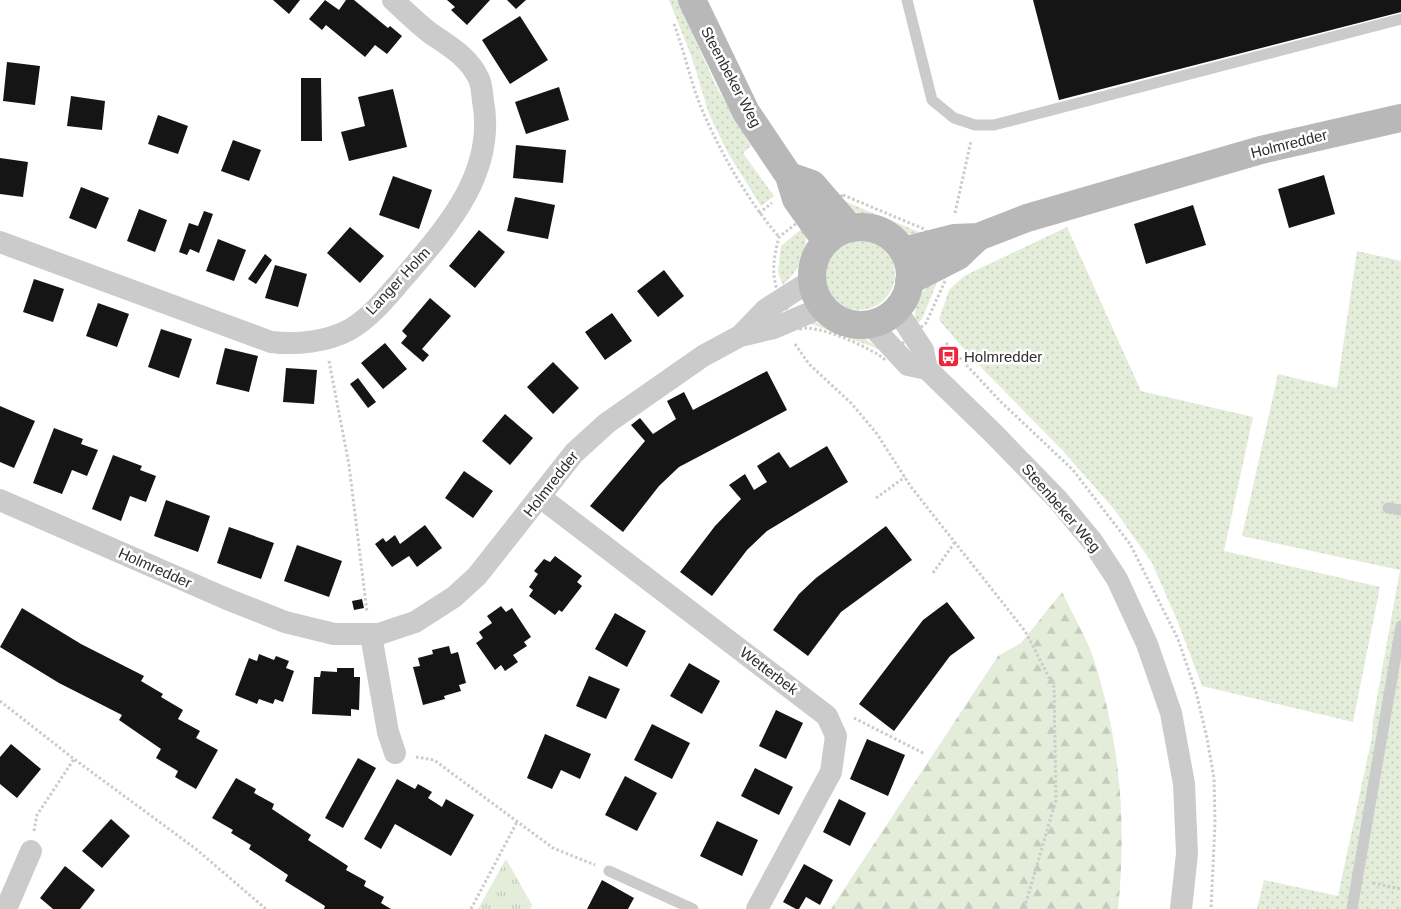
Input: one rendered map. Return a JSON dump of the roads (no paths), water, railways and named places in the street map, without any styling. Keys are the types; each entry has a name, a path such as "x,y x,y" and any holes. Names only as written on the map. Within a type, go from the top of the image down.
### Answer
{"street":[{"name":"Langer Holm","path":"0,242 271,342 289,344 325,339 350,329 377,309 440,235 461,206 477,174 484,148 486,119 479,80 470,65 450,45 429,32 393,0"},
{"name":"Steenbeker Weg","path":"692,0 741,103 789,176 796,199 826,242"},
{"name":"Holmredder","path":"903,250 954,238 978,237 1062,206 1261,150 1401,118"},
{"path":"789,176 812,184 850,228"},
{"path":"865,227 880,231 889,236 903,250 909,265 907,292 896,310 884,319 870,324 844,322 823,307 815,294 812,280 813,263 826,242 837,233 850,228 865,227"},
{"name":"Holmredder","path":"909,282 958,256 978,237"},
{"name":"Holmredder","path":"740,336 765,310 812,280"},
{"name":"Holmredder","path":"0,500 227,600 285,622 334,634 379,634 415,622 454,597 477,576 574,453 606,423 703,356 740,336 774,328 823,307"},
{"name":"Steenbeker Weg","path":"896,310 923,350 927,369"},
{"name":"Steenbeker Weg","path":"870,324 908,365 927,369 1058,500 1092,542 1117,579 1148,644 1172,713 1184,784 1187,854 1181,909"},
{"name":"Wetterbek","path":"540,496 827,716 836,736 832,772 757,909"},
{"path":"371,635 388,732 395,753"},
{"path":"6,909 32,851"}],"lane":[{"path":"907,0 932,100 954,118 975,125 994,125 1401,19"},
{"path":"1388,508 1401,510"},
{"path":"1352,909 1401,626"},
{"path":"609,871 693,909"}],"place":[{"name":"Holmredder","path":"948,357"}]}
